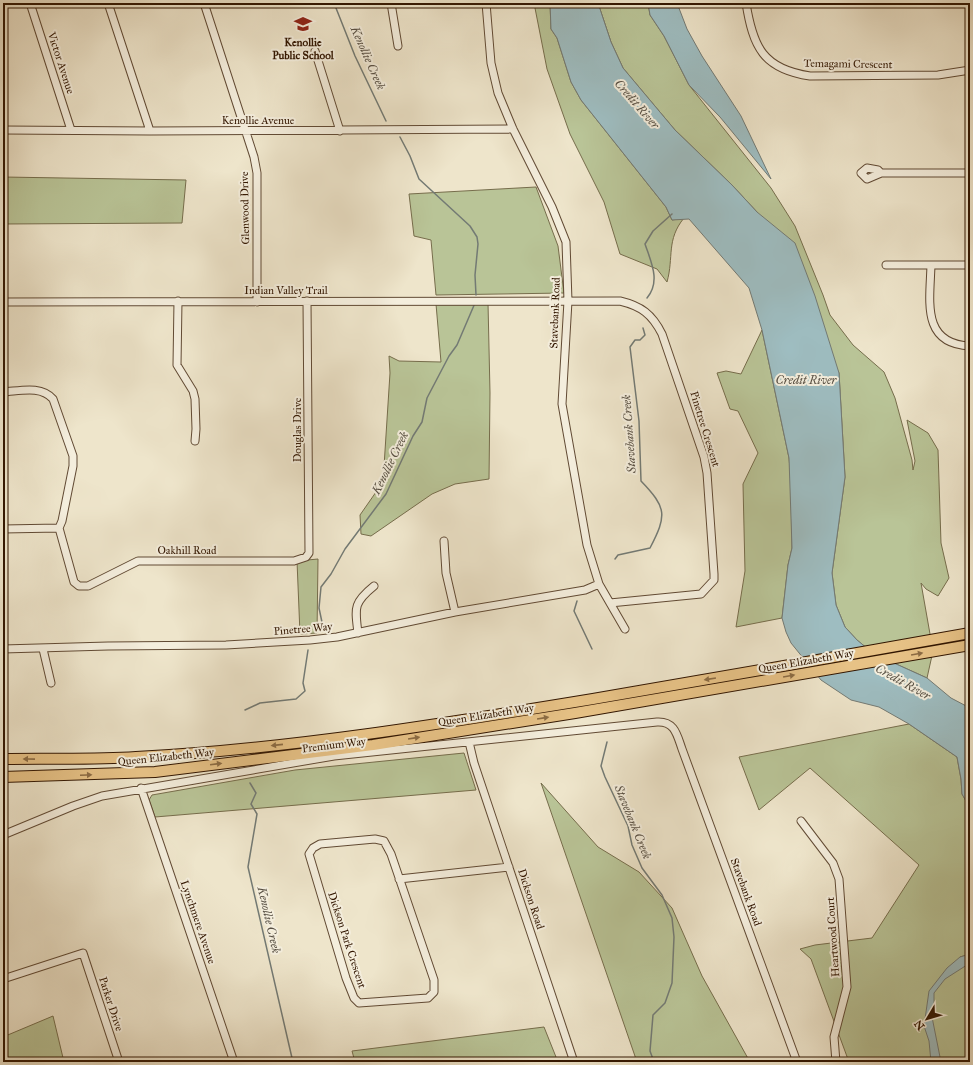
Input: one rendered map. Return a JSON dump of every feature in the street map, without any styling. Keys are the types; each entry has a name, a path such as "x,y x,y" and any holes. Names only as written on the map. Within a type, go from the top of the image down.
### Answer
{"highway":[{"name":"Queen Elizabeth Way","path":"3,777 148,772 373,745 750,678 970,633"},
{"name":"Queen Elizabeth Way","path":"3,759 133,758 203,753 322,740 445,724 970,645"}],"street":[{"name":"Victor Avenue","path":"30,3 71,130"},
{"path":"108,3 150,131"},
{"name":"Glenwood Drive","path":"204,3 254,158 257,173 257,302"},
{"path":"391,3 398,46"},
{"name":"Stavebank Road","path":"486,3 491,63 498,93 513,129 561,227 566,242 568,300 562,404 587,545 599,584 625,629"},
{"name":"Temagami Crescent","path":"746,3 753,38 760,50 770,61 782,69 796,74 810,76 938,75 970,70"},
{"path":"315,52 340,131"},
{"name":"Kenollie Avenue","path":"3,130 340,131 513,129"},
{"path":"881,173 970,173"},
{"path":"886,265 970,265"},
{"path":"931,265 930,311 935,331 949,343 958,346 970,346"},
{"name":"Indian Valley Trail","path":"3,302 568,300"},
{"name":"Pinetree Crescent","path":"568,300 620,301 641,307 649,314 662,334 699,443 707,473 714,580 701,594 610,602"},
{"path":"178,301 177,365 193,391 195,399 195,441"},
{"name":"Douglas Drive","path":"306,557 309,553 307,301"},
{"path":"3,392 38,389 48,392 53,399 72,456 73,466 62,521 58,528 3,529"},
{"name":"Oakhill Road","path":"58,528 74,582 79,586 88,586 138,561 294,561 306,557"},
{"path":"444,541 446,573 454,612"},
{"name":"Pinetree Way","path":"3,649 267,644 337,637 454,612 585,590 599,584"},
{"path":"358,633 355,612 358,601 374,586"},
{"path":"43,649 51,683"},
{"name":"Premium Way","path":"3,835 86,800 141,788 310,759 662,721 670,724 674,729"},
{"name":"Stavebank Road","path":"674,729 797,1062"},
{"name":"Dickson Road","path":"469,742 474,764 574,1062"},
{"name":"Lynchmere Avenue","path":"141,788 234,1062"},
{"name":"Heartwood Court","path":"800,821 833,863 839,879 847,987 834,1037 836,1062"},
{"name":"Dickson Park Crescent","path":"375,839 384,841 391,854 399,879 434,980 434,992 428,998 359,1003 354,998 346,978 309,854 313,848 320,844 375,839"},
{"path":"399,879 509,867"},
{"name":"Parker Drive","path":"3,979 83,953 119,1062"}],"green space":[{"path":"534,3 550,3 551,29 557,38 571,82 581,100 666,207 672,220 684,218 678,226 673,241 667,282 657,269 620,254 604,202 570,134 547,69"},
{"path":"598,3 648,3 650,15 664,36 689,85 771,188 795,226 830,315 853,345 884,372 895,398 912,460 913,470 915,461 907,420 928,433 938,450 941,543 949,578 938,596 926,589 921,583 933,651 927,678 874,654 857,640 845,627 836,605 832,573 845,477 839,373 757,212 732,185 675,130 623,68 611,42"},
{"path":"3,177 186,180 182,223 3,224"},
{"path":"536,187 558,246 564,293 436,295 431,240 414,236 409,194"},
{"path":"488,303 490,393 489,479 455,484 432,494 371,536 361,534 360,515 383,482 390,373 389,356 399,361 441,362 436,304"},
{"path":"762,330 789,458 791,480 792,548 788,565 782,618 736,627 745,571 743,484 758,453 738,411 730,409 717,373 726,371 741,374"},
{"path":"318,559 317,633 300,634 297,561"},
{"path":"909,724 957,757 962,794 970,808 970,954 960,957 970,957 970,1062 849,1062 811,959 800,949 815,945 872,938 919,865 810,768 759,810 739,757"},
{"path":"464,753 476,790 155,817 149,800 152,795 295,770"},
{"path":"541,783 598,847 639,872 672,908 702,976 750,1062 637,1062"},
{"path":"53,1016 64,1062 3,1062 3,1037"},
{"path":"544,1027 558,1062 355,1062 352,1051"}],"water":[{"name":"Credit River","path":"550,3 598,3 611,42 623,68 675,130 732,185 757,212 795,243 815,296 839,373 845,477 832,573 836,605 845,627 857,640 874,654 927,678 951,698 970,708 970,808 962,794 957,757 909,724 879,707 851,700 821,680 791,643 782,618 788,565 792,548 789,458 762,330 749,288 689,219 672,220 666,207 581,100 571,82 557,38 551,29"},
{"path":"648,3 677,3 687,29 702,56 741,116 771,179 720,117 689,85 664,36 650,15"},
{"path":"970,954 970,963 945,979 934,993 932,1017 940,1057 939,1062 931,1062 929,1041 924,1026 929,991 947,968 960,957"}],"waterway":[{"name":"Kenollie Creek","path":"334,3 355,56 386,121"},
{"name":"Kenollie Creek","path":"400,137 410,156 419,179 470,226 477,237 478,244 475,275 476,295"},
{"name":"Stavebank Creek","path":"647,298 653,285 654,271 645,244 653,231 672,214"},
{"name":"Kenollie Creek","path":"323,627 319,608 321,587 331,574 345,549 386,494 413,436 422,422 427,398 449,356 457,345 475,303"},
{"name":"Stavebank Creek","path":"615,559 618,555 650,548 656,537 662,512 656,498 641,481 639,421 630,347 635,340 640,340 645,335 643,328"},
{"name":"Stavebank Creek","path":"577,601 574,611 592,649"},
{"name":"Kenollie Creek","path":"245,710 260,703 296,699 305,691 303,683 308,650"},
{"name":"Stavebank Creek","path":"607,742 601,766 605,777 628,826 632,845 642,868 662,895 672,918 674,937 672,983 665,1003 653,1015 650,1051 654,1062"},
{"name":"Kenollie Creek","path":"250,783 256,793 251,804 257,814 248,867 292,1058 295,1062"}],"place":[{"name":"Kenollie Public School","path":"303,24"}]}
